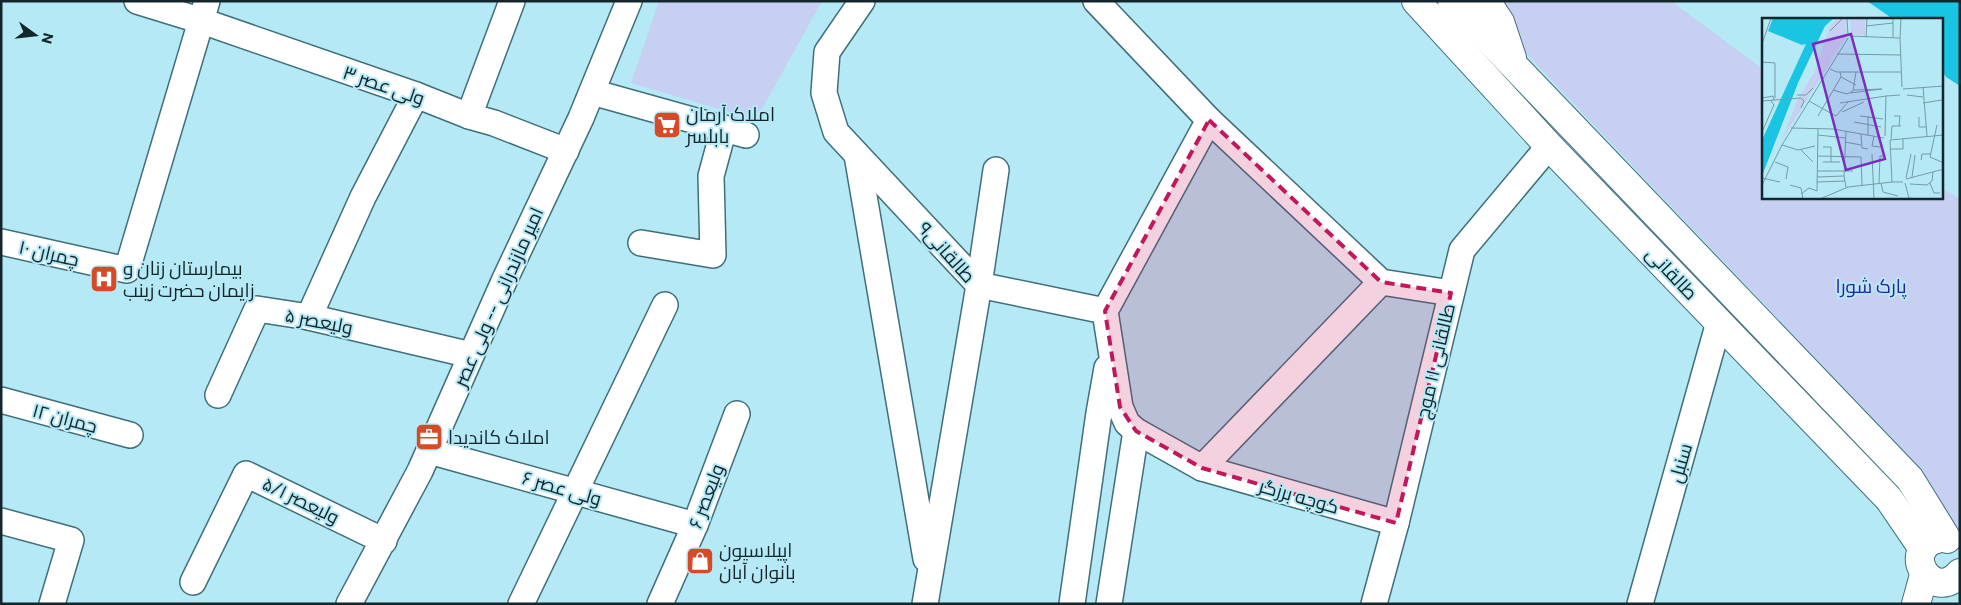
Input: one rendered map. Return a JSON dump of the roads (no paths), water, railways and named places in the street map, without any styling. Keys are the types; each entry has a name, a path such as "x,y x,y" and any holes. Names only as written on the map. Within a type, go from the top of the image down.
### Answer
{"main road":[{"name":"طالقانی","path":"1416,1 1550,146 1889,499 1942,567"},
{"name":"طالقانی","path":"1452,1 1910,479 1942,567"},
{"path":"1486,1 1500,22 1514,66"},
{"path":"1916,604 1942,567"}],"street":[{"name":"ولی عصر ۳","path":"137,1 204,11 469,116 494,123 566,151"},
{"path":"469,116 512,1"},
{"name":"امیر مازندرانی -- ولی عصر","path":"353,599 429,451 505,279 566,151 629,1"},
{"name":"طالقانی۹","path":"862,1 827,52 824,93 836,132 979,285 925,604"},
{"path":"1096,1 1209,120 1381,282 1450,293"},
{"name":"چمران ۱۰","path":"1,242 127,270 204,11"},
{"path":"592,92 735,132 711,176 713,255 641,243"},
{"path":"309,317 363,197 416,95"},
{"path":"1109,604 1136,431 1127,422 1120,407 1105,311 1209,120"},
{"name":"طالقانی ۱۱ موج","path":"1374,604 1396,523 1450,293 1462,250 1550,146"},
{"path":"857,155 929,578"},
{"path":"996,170 979,285 1105,311"},
{"path":"1202,468 1381,282"},
{"path":"521,604 665,305"},
{"name":"ولیعصر ۵","path":"218,395 257,309 309,317 471,355"},
{"name":"سنبل","path":"1640,604 1719,322"},
{"path":"1072,604 1110,348"},
{"name":"چمران ۱۲","path":"1,400 130,435"},
{"name":"ولیعصر ۶","path":"660,604 695,525 736,414"},
{"name":"کوچه برزگر","path":"1136,431 1202,468 1396,523"},
{"name":"ولی عصر ۶","path":"429,451 695,525"},
{"name":"ولیعصر ۵/۱","path":"193,582 246,474 384,540"},
{"path":"1,521 70,540 52,604"}],"water":[{"path":"1867,1 1960,1 1960,86 1944,74 1944,18 1892,18"}],"place":[{"name":"املاک آرمان بابلسر","path":"667,125"},
{"name":"بیمارستان زنان و زایمان حضرت زینب","path":"104,279"},
{"name":"املاک کاندیدا","path":"429,437"},
{"name":"اپیلاسیون بانوان آبان","path":"700,561"}],"park label":[{"name":"پارک شورا","path":"1871,286"}]}
